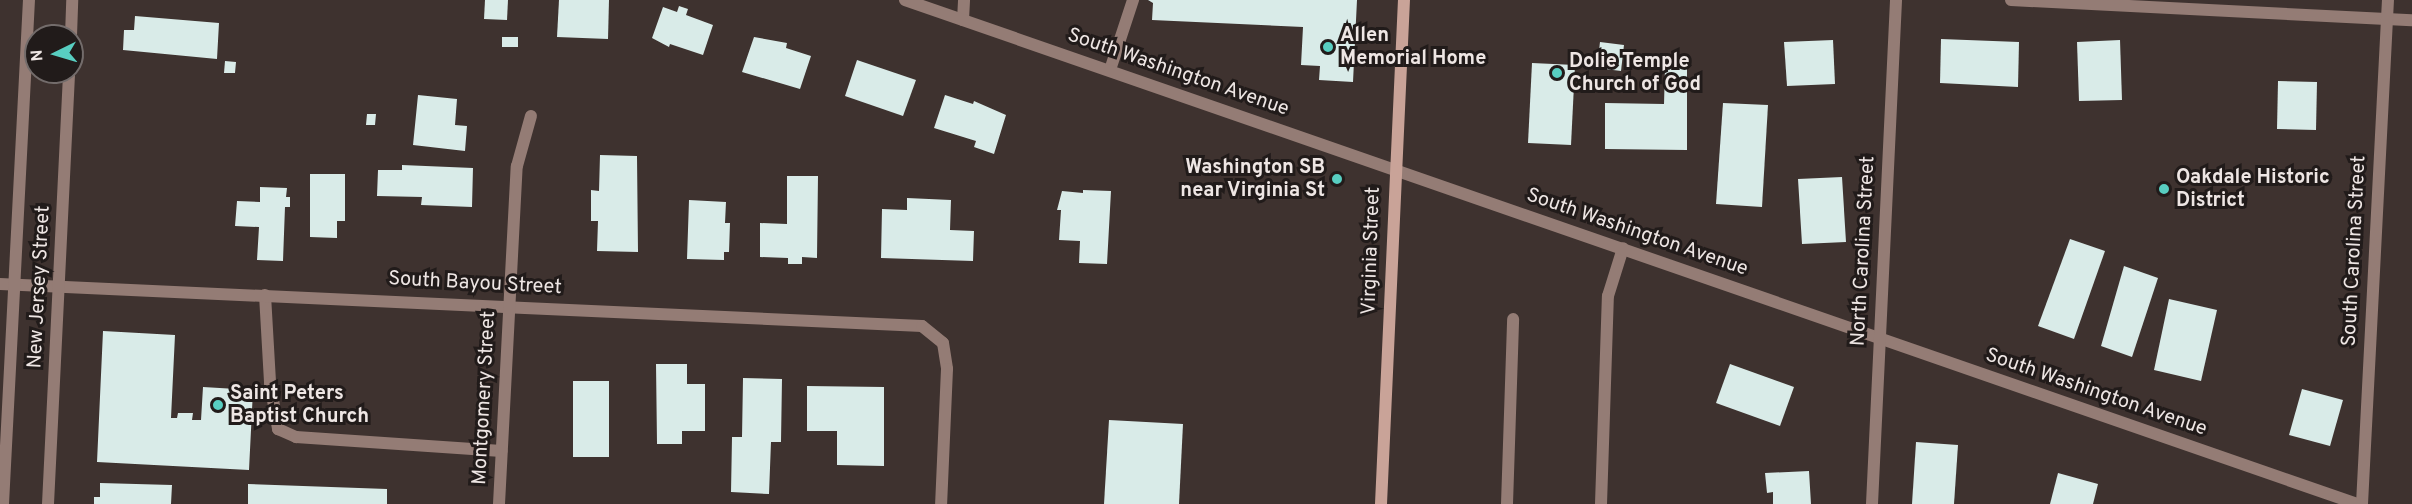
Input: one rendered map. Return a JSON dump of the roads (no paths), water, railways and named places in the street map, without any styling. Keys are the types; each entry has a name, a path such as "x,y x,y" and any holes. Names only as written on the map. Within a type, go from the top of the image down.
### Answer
{"street":[{"name":"New Jersey Street","path":"3,504 29,0"},
{"path":"71,24 72,0"},
{"name":"South Washington Avenue","path":"904,0 1395,168 2357,504"},
{"path":"963,20 964,0"},
{"path":"1110,70 1133,0"},
{"name":"Virginia Street","path":"1381,504 1404,0"},
{"name":"North Carolina Street","path":"1872,504 1896,0"},
{"path":"2011,0 2412,20"},
{"name":"South Carolina Street","path":"2362,504 2388,0"},
{"name":"New Jersey Street","path":"48,504 68,84"},
{"name":"Montgomery Street","path":"499,504 517,166 531,116"},
{"path":"1601,504 1608,296 1623,248"},
{"name":"South Bayou Street","path":"0,284 510,305 922,326 943,343 947,369 941,504"},
{"path":"264,295 270,383 279,429 296,437 502,451"},
{"path":"1507,504 1513,319"}],"place":[{"name":"Allen Memorial Home","path":"1328,47"},
{"name":"Dolie Temple Church of God","path":"1557,73"},
{"name":"Washington SB near Virginia St","path":"1337,179"},
{"name":"Oakdale Historic District","path":"2164,189"},
{"name":"Saint Peters Baptist Church","path":"218,405"}]}
